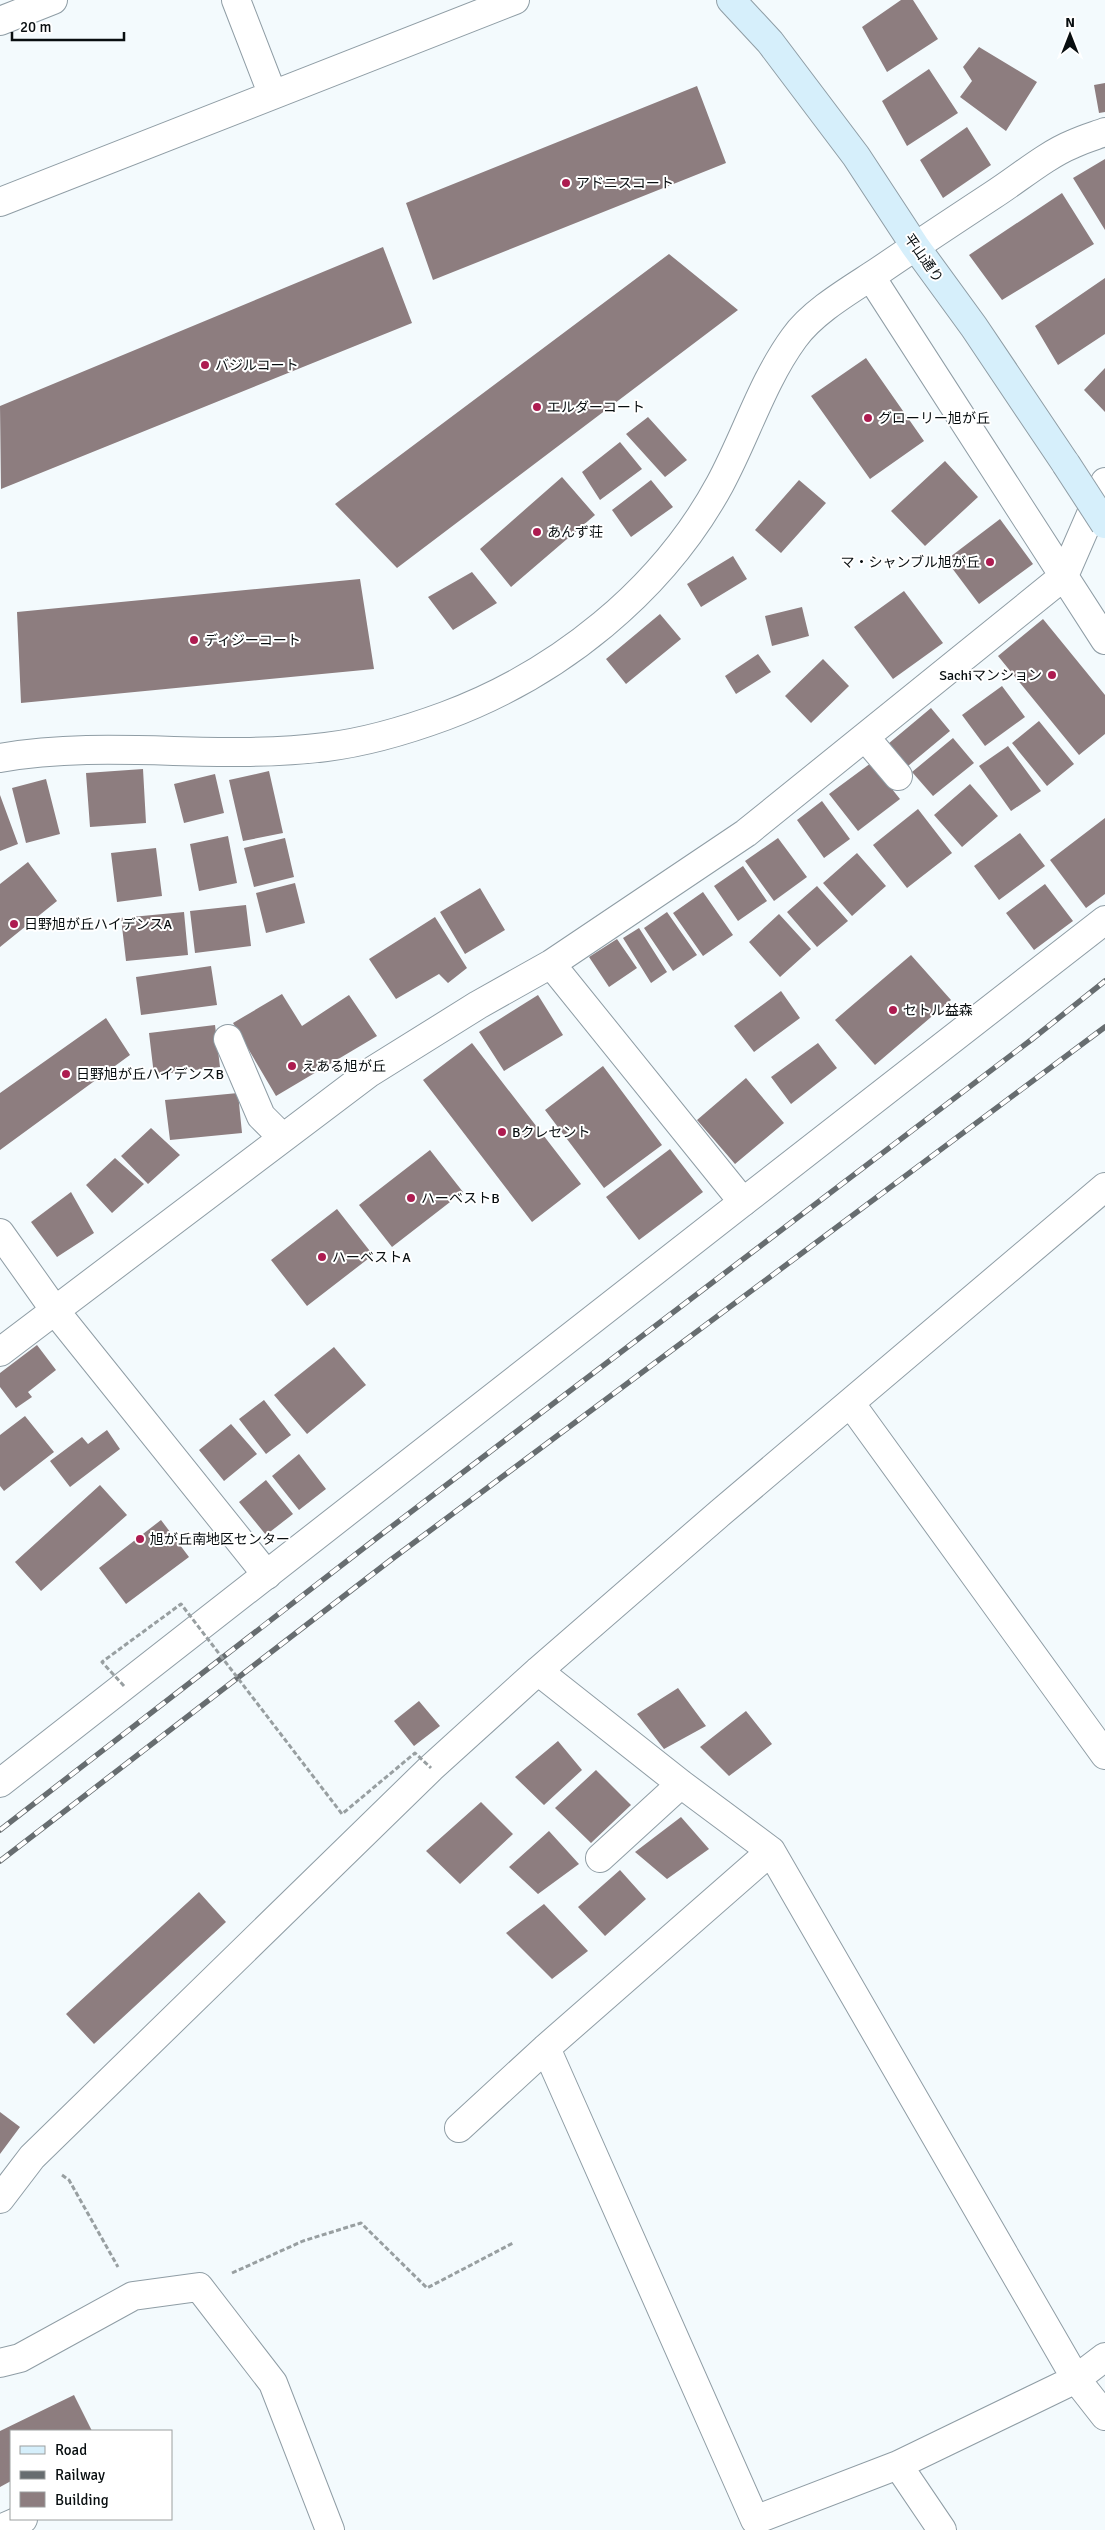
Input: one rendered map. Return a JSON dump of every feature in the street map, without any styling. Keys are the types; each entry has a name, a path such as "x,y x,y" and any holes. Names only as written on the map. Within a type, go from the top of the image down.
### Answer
{"main road":[{"name":"平山通り","path":"732,0 770,42 844,141 915,246 974,327 1105,524"}],"street":[{"path":"0,21 53,0"},
{"path":"236,0 272,94"},
{"path":"0,202 514,0"},
{"path":"0,758 30,753 88,749 262,752 326,748 375,739 446,716 503,690 570,649 613,616 651,581 698,520 719,486 766,385 795,336 828,306 915,246 1070,145 1105,132"},
{"path":"870,277 1105,640"},
{"path":"0,1352 56,1312 369,1073 478,1004 551,964 746,833 1064,576 1105,482"},
{"path":"866,737 898,776"},
{"path":"0,1783 1105,920"},
{"path":"551,964 743,1202"},
{"path":"228,1039 261,1116 283,1138"},
{"path":"0,2199 32,2157 431,1768 538,1671 720,1513 1105,1187"},
{"path":"0,1233 56,1312 267,1576"},
{"path":"851,1404 1105,1756"},
{"path":"538,1671 681,1784 770,1851 1076,2379 1105,2416"},
{"path":"600,1858 681,1784"},
{"path":"459,2128 546,2048 770,1851"},
{"path":"546,2048 744,2525 898,2465 1076,2379 1105,2357"},
{"path":"0,2364 20,2358 133,2296 199,2287 273,2383 330,2530"},
{"path":"898,2465 942,2530"},
{"path":"0,2529 21,2520"}],"path":[{"path":"124,1686 102,1662 181,1604 342,1814 415,1753 431,1768"},
{"path":"32,2157 69,2180 112,2253 133,2296"},
{"path":"199,2287 303,2242 361,2223 426,2288 513,2243"}],"building":[{"path":"901,0 913,0 938,39 887,72 862,27"},
{"path":"979,47 1037,82 1006,131 960,97 972,81 963,67"},
{"path":"929,69 958,113 907,146 882,101"},
{"path":"1105,83 1105,112 1099,113 1094,85"},
{"name":"アドニスコート","path":"697,86 726,163 433,280 406,203"},
{"path":"967,127 991,165 943,198 920,160"},
{"path":"1105,159 1105,230 1073,178"},
{"path":"1062,193 1094,244 1002,300 969,255"},
{"name":"バジルコート","path":"383,247 412,323 1,489 0,406"},
{"name":"エルダーコート","path":"669,254 738,310 397,568 335,504"},
{"path":"1105,278 1105,334 1058,365 1035,326"},
{"name":"グローリー旭が丘","path":"866,358 924,441 870,479 811,396"},
{"path":"1105,368 1105,412 1084,390"},
{"path":"648,417 687,460 665,477 626,434"},
{"path":"620,442 642,469 600,500 582,472"},
{"path":"945,461 978,497 925,546 891,511"},
{"name":"あんず荘","path":"562,477 595,515 511,587 480,549"},
{"path":"651,480 673,507 631,537 612,510"},
{"path":"799,480 826,503 781,553 755,530"},
{"name":"マ・シャンブル旭が丘","path":"1000,519 1033,564 979,604 946,560"},
{"path":"733,556 747,579 701,607 687,584"},
{"path":"472,572 497,603 453,630 428,597"},
{"name":"ディジーコート","path":"360,579 374,669 21,703 17,612"},
{"path":"904,591 943,643 893,679 854,627"},
{"path":"802,607 809,636 772,646 765,616"},
{"path":"660,614 681,639 626,684 606,659"},
{"name":"Sachiマンション","path":"1043,619 1105,695 1105,734 1079,755 998,656"},
{"path":"758,654 771,672 736,694 725,676"},
{"path":"823,659 849,686 811,723 785,696"},
{"path":"1002,686 1025,717 985,746 962,715"},
{"path":"931,708 950,731 908,766 888,744"},
{"path":"1039,721 1074,764 1047,786 1012,743"},
{"path":"953,738 974,763 933,796 912,772"},
{"path":"1008,746 1041,791 1011,811 979,766"},
{"path":"871,763 900,799 858,831 829,794"},
{"path":"143,769 146,823 90,827 86,773"},
{"path":"269,771 283,833 243,841 229,780"},
{"path":"215,774 224,813 184,823 174,784"},
{"path":"46,779 60,834 26,843 12,788"},
{"path":"970,784 998,816 962,847 934,815"},
{"path":"0,795 18,844 0,851"},
{"path":"822,801 850,839 824,858 797,820"},
{"path":"918,809 952,853 907,888 873,845"},
{"path":"1105,818 1105,894 1086,908 1050,860"},
{"path":"1020,833 1045,866 999,900 974,866"},
{"path":"228,836 237,883 199,891 190,844"},
{"path":"285,838 294,877 254,887 244,848"},
{"path":"778,838 807,877 774,901 745,861"},
{"path":"156,848 162,896 117,902 111,853"},
{"path":"857,853 886,886 852,916 823,883"},
{"name":"日野旭が丘ハイデンスA","path":"28,862 57,901 0,947 0,884"},
{"path":"743,866 767,901 738,921 714,886"},
{"path":"295,883 305,923 266,933 256,893"},
{"path":"1045,884 1073,921 1034,950 1006,913"},
{"path":"817,886 848,921 817,947 787,912"},
{"path":"480,888 505,930 465,954 440,912"},
{"path":"703,892 733,935 703,956 673,913"},
{"path":"246,905 251,946 195,953 190,911"},
{"path":"184,912 188,955 126,961 121,918"},
{"path":"667,912 697,955 673,971 644,928"},
{"path":"779,914 811,949 780,977 749,942"},
{"path":"435,917 467,968 448,983 439,974 396,999 369,959"},
{"path":"639,928 667,972 651,983 623,938"},
{"path":"617,939 637,968 609,987 589,957"},
{"name":"セトル益森","path":"911,955 951,1000 875,1065 835,1020"},
{"path":"211,966 217,1005 141,1015 136,977"},
{"path":"781,991 800,1018 754,1052 734,1026"},
{"name":"えある旭が丘","path":"282,994 302,1026 349,995 377,1036 276,1096 233,1023"},
{"path":"538,995 563,1035 504,1071 479,1032"},
{"name":"日野旭が丘ハイデンスB","path":"106,1018 130,1055 0,1150 0,1093"},
{"path":"215,1025 220,1067 154,1075 149,1033"},
{"name":"Bクレセント","path":"472,1043 581,1184 532,1222 423,1080"},
{"path":"818,1043 837,1068 791,1104 771,1077"},
{"path":"603,1066 662,1145 604,1188 545,1110"},
{"path":"746,1078 784,1123 735,1164 697,1120"},
{"path":"238,1093 242,1133 170,1140 165,1100"},
{"path":"151,1128 180,1155 148,1184 121,1156"},
{"path":"670,1149 703,1192 639,1240 606,1197"},
{"name":"ハーベストB","path":"430,1150 463,1192 392,1247 359,1205"},
{"path":"115,1158 144,1184 112,1213 86,1185"},
{"path":"71,1192 94,1233 57,1257 31,1222"},
{"name":"ハーベストA","path":"337,1209 373,1255 307,1306 271,1260"},
{"path":"37,1345 56,1370 28,1392 32,1397 16,1408 0,1387 0,1373"},
{"path":"334,1347 366,1385 307,1434 274,1395"},
{"path":"264,1400 291,1435 266,1454 239,1419"},
{"path":"25,1416 54,1452 4,1491 0,1486 0,1435"},
{"path":"231,1424 257,1454 224,1481 199,1450"},
{"path":"107,1430 120,1449 70,1487 50,1461 82,1437 88,1444"},
{"path":"299,1454 326,1489 299,1510 272,1476"},
{"path":"266,1480 293,1514 266,1535 239,1502"},
{"path":"100,1485 127,1515 41,1591 15,1562"},
{"path":"161,1520 189,1557 126,1604 99,1568"},
{"path":"678,1688 706,1726 664,1749 637,1714"},
{"path":"419,1701 440,1726 414,1746 394,1721"},
{"path":"746,1711 772,1744 729,1776 700,1747"},
{"path":"558,1741 582,1770 544,1805 515,1777"},
{"path":"596,1770 631,1805 591,1843 555,1808"},
{"path":"481,1802 513,1834 460,1884 426,1851"},
{"path":"681,1817 709,1849 667,1879 635,1852"},
{"path":"549,1831 579,1864 538,1894 509,1867"},
{"path":"620,1870 646,1899 605,1936 578,1907"},
{"path":"199,1892 226,1922 94,2044 66,2014"},
{"path":"544,1904 588,1951 552,1979 506,1933"},
{"path":"0,2112 20,2127 0,2154"},
{"path":"74,2395 92,2430 10,2430 10,2482 0,2487 0,2431"}],"railway":[{"path":"0,1830 378,1537 1031,1040 1105,981"},
{"path":"0,1861 392,1559 1105,1027"}],"place":[{"name":"アドニスコート","path":"566,183"},
{"name":"バジルコート","path":"205,365"},
{"name":"エルダーコート","path":"537,407"},
{"name":"グローリー旭が丘","path":"868,418"},
{"name":"あんず荘","path":"537,532"},
{"name":"マ・シャンブル旭が丘","path":"990,562"},
{"name":"ディジーコート","path":"194,640"},
{"name":"Sachiマンション","path":"1052,675"},
{"name":"日野旭が丘ハイデンスA","path":"14,924"},
{"name":"セトル益森","path":"893,1010"},
{"name":"えある旭が丘","path":"292,1066"},
{"name":"日野旭が丘ハイデンスB","path":"66,1074"},
{"name":"Bクレセント","path":"502,1132"},
{"name":"ハーベストB","path":"411,1198"},
{"name":"ハーベストA","path":"322,1257"},
{"name":"旭が丘南地区センター","path":"140,1539"}]}
